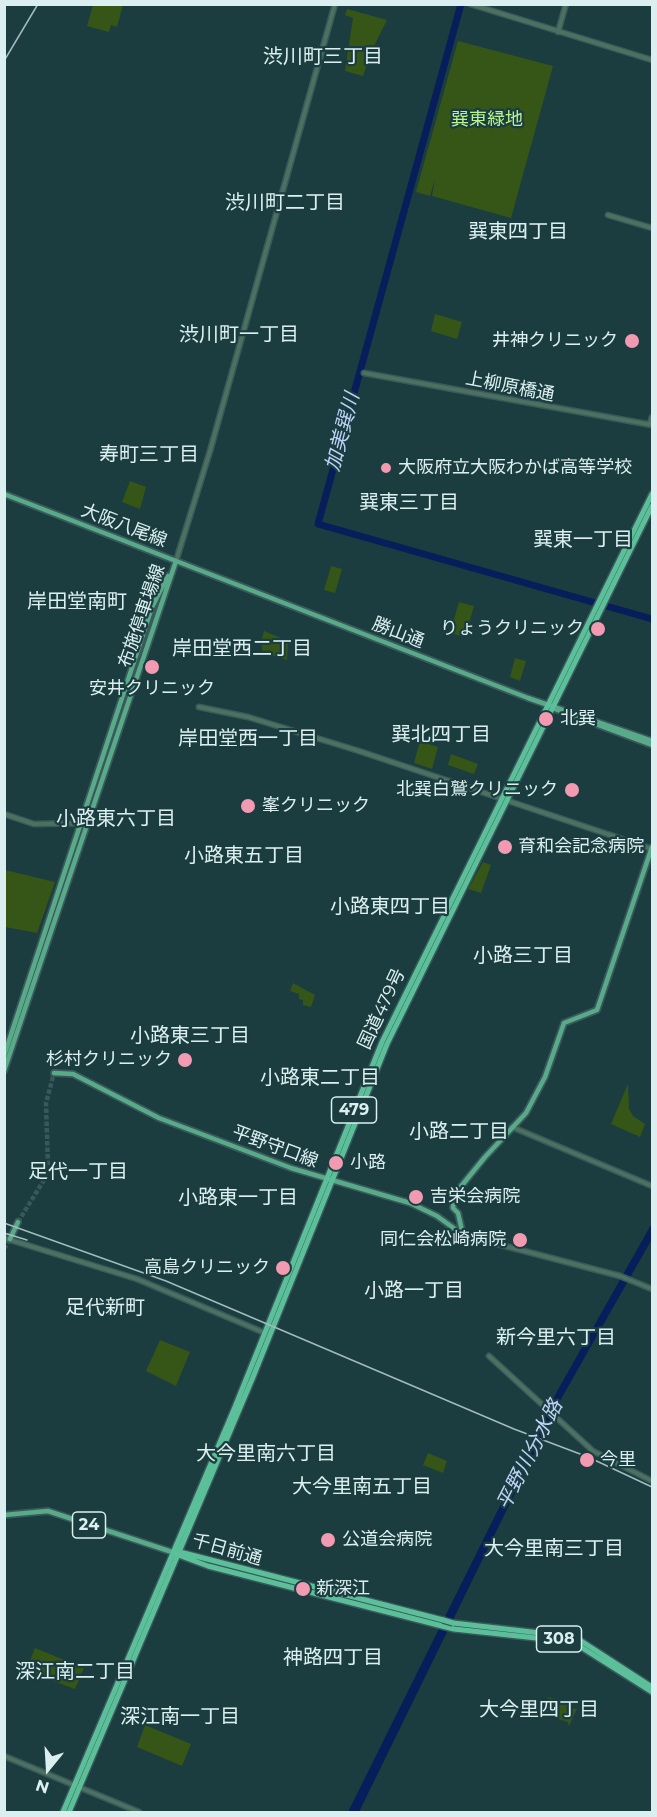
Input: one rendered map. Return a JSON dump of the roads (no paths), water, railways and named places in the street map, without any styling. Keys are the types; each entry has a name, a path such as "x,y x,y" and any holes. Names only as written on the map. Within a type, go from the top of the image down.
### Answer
{"highway":[{"name":"国道479号","path":"175,1553 395,1025 652,494"},
{"name":"国道479号","path":"600,604 652,506"},
{"name":"国道479号","path":"175,1553 250,1382 329,1179"},
{"name":"千日前通","path":"175,1553 441,1623 573,1642 652,1692"},
{"path":"69,1812 77,1787 175,1553"},
{"name":"千日前通","path":"452,1625 571,1635 587,1643 652,1687"},
{"path":"63,1812 77,1787"}],"main road":[{"name":"大阪八尾線","path":"4,494 234,584"},
{"name":"布施停車場線","path":"4,1071 176,561"},
{"name":"布施停車場線","path":"4,1056 152,607 176,561"},
{"name":"勝山通","path":"234,584 550,707 652,741"},
{"name":"勝山通","path":"550,707 652,745"},
{"path":"463,1235 458,1213 453,1208 454,1195 526,1113 542,1084 564,1023 597,1010 652,848"},
{"name":"平野守口線","path":"54,1073 73,1074 159,1118 291,1168 410,1203 437,1216 463,1235"},
{"path":"7,1239 18,1222"},
{"name":"24","path":"4,1515 48,1511 175,1553"}],"street":[{"path":"176,561 210,450 335,4"},
{"path":"470,4 652,60"},
{"path":"558,32 566,4"},
{"path":"608,215 652,228"},
{"name":"上柳原橋通","path":"364,373 651,424"},
{"path":"651,424 652,417"},
{"path":"199,707 249,717 652,848"},
{"path":"4,814 34,824 87,823"},
{"path":"512,1127 652,1186"},
{"path":"463,1235 620,1276 652,1289"},
{"path":"7,1239 137,1279 265,1333"},
{"path":"489,1356 593,1451 652,1481"},
{"path":"4,1756 139,1812"}],"water":[{"name":"平野川分水路","path":"652,1223 652,1239 561,1399 359,1812 348,1812 555,1395"}],"waterway":[{"name":"加美巽川","path":"461,4 318,524 652,619"}],"tunnel":[{"path":"18,1222 44,1180 48,1167 46,1103 54,1073"},
{"path":"4,1249 10,1239"}],"railway":[{"path":"4,61 38,4"},
{"path":"4,1223 166,1281 514,1429 588,1457 652,1487"},
{"path":"4,1233 27,1240"}],"place":[{"name":"井神クリニック","path":"632,341"},
{"name":"大阪府立大阪わかば高等学校","path":"386,468"},
{"name":"りょうクリニック","path":"598,629"},
{"name":"安井クリニック","path":"152,667"},
{"name":"北巽","path":"546,719"},
{"name":"北巽白鷲クリニック","path":"572,790"},
{"name":"峯クリニック","path":"248,806"},
{"name":"育和会記念病院","path":"505,847"},
{"name":"杉村クリニック","path":"185,1060"},
{"name":"小路","path":"336,1163"},
{"name":"吉栄会病院","path":"416,1197"},
{"name":"同仁会松崎病院","path":"520,1240"},
{"name":"高島クリニック","path":"283,1268"},
{"name":"今里","path":"587,1460"},
{"name":"公道会病院","path":"328,1540"},
{"name":"新深江","path":"303,1589"}],"district":[{"name":"渋川町三丁目","path":"323,57"},
{"name":"渋川町二丁目","path":"285,203"},
{"name":"巽東四丁目","path":"518,232"},
{"name":"渋川町一丁目","path":"239,335"},
{"name":"寿町三丁目","path":"149,455"},
{"name":"巽東三丁目","path":"409,503"},
{"name":"巽東一丁目","path":"583,540"},
{"name":"岸田堂南町","path":"77,602"},
{"name":"岸田堂西二丁目","path":"242,649"},
{"name":"巽北四丁目","path":"441,735"},
{"name":"岸田堂西一丁目","path":"248,739"},
{"name":"小路東六丁目","path":"116,819"},
{"name":"小路東五丁目","path":"244,856"},
{"name":"小路東四丁目","path":"390,907"},
{"name":"小路三丁目","path":"523,956"},
{"name":"小路東三丁目","path":"190,1036"},
{"name":"小路東二丁目","path":"320,1078"},
{"name":"小路二丁目","path":"459,1132"},
{"name":"足代一丁目","path":"78,1172"},
{"name":"小路東一丁目","path":"238,1198"},
{"name":"小路一丁目","path":"414,1291"},
{"name":"足代新町","path":"105,1308"},
{"name":"新今里六丁目","path":"556,1338"},
{"name":"大今里南六丁目","path":"266,1454"},
{"name":"大今里南五丁目","path":"362,1487"},
{"name":"大今里南三丁目","path":"554,1549"},
{"name":"神路四丁目","path":"333,1658"},
{"name":"深江南二丁目","path":"75,1672"},
{"name":"大今里四丁目","path":"539,1710"},
{"name":"深江南一丁目","path":"180,1717"}],"park label":[{"name":"巽東緑地","path":"487,120"}]}
